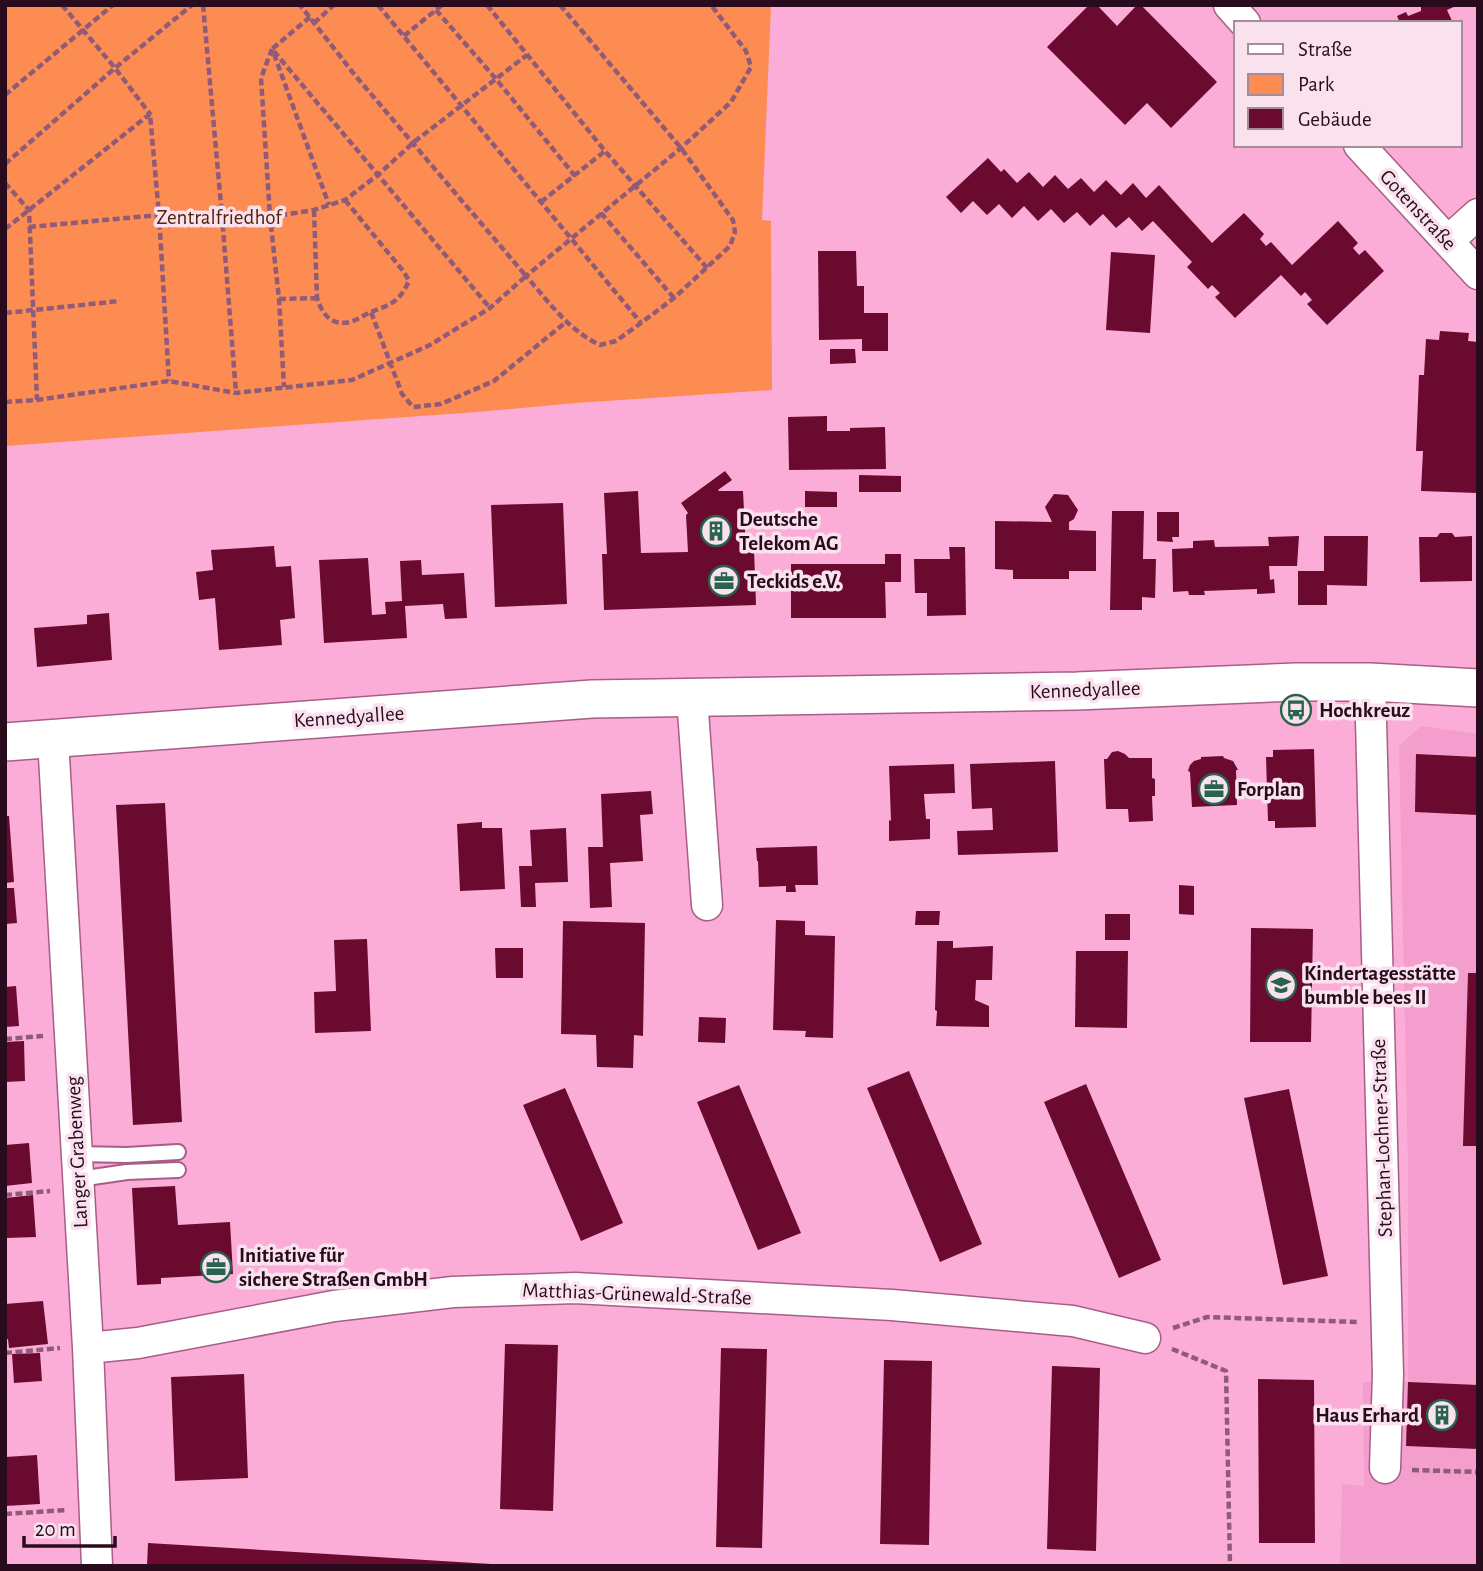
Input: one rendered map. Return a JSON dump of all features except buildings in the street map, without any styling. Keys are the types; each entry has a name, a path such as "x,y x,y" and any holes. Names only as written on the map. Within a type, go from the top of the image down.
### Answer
{"street":[{"path":"1229,5 1243,21"},
{"name":"Gotenstraße","path":"1361,147 1478,274"},
{"path":"1448,241 1478,214"},
{"name":"Kennedyallee","path":"5,742 592,699 1063,691 1296,682 1471,682"},
{"name":"Stephan-Lochner-Straße","path":"1370,682 1388,1374 1385,1468"},
{"path":"692,697 707,905"},
{"name":"Langer Grabenweg","path":"53,739 88,1348 97,1566"},
{"name":"Matthias-Grünewald-Straße","path":"88,1348 138,1343 334,1307 453,1292 575,1287 906,1306 1073,1321 1145,1338"}],"lane":[{"path":"78,1174 127,1155 178,1152"},
{"path":"78,1174 178,1170"}],"path":[{"path":"62,5 150,114 169,381"},
{"path":"5,95 113,5"},
{"path":"5,164 192,5"},
{"path":"202,5 236,393"},
{"path":"300,5 354,74 566,322 584,338 600,345 616,341 674,298 730,246 735,232 733,220 681,148 560,5"},
{"path":"314,23 334,5"},
{"path":"404,36 442,5"},
{"path":"487,5 635,187 707,268"},
{"path":"5,402 169,381 236,393 352,380 430,345 491,308 681,148 731,102 751,67 746,51 711,5"},
{"path":"379,6 641,323"},
{"path":"436,10 575,176"},
{"path":"284,387 261,78 272,49 310,17"},
{"path":"272,49 491,308"},
{"path":"272,49 329,205"},
{"path":"29,227 159,215 270,217 313,210 345,200 414,142 527,55"},
{"path":"5,229 150,114"},
{"path":"541,202 605,151"},
{"path":"5,183 29,210 37,400"},
{"path":"313,210 317,298 321,311 331,320 349,322 392,304 402,296 409,281 345,200"},
{"path":"601,213 674,298"},
{"path":"279,299 317,298"},
{"path":"5,313 120,301"},
{"path":"371,312 402,394 413,407 441,404 494,381 566,322"},
{"path":"5,1195 78,1174"},
{"path":"1145,1338 1208,1317 1359,1322"},
{"path":"1145,1338 1226,1371 1230,1566"},
{"path":"5,1353 88,1348"},
{"path":"1385,1468 1478,1472"},
{"path":"5,1514 95,1509"}],"shaded area":[{"path":"1421,726 1478,734 1478,1566 1340,1566 1342,1484 1364,1486 1363,1382 1408,1381 1408,1167 1399,746"}],"green space":[{"name":"Zentralfriedhof","path":"5,5 771,5 762,220 771,221 772,390 5,446"}],"place":[{"name":"Deutsche Telekom AG","path":"716,531"},
{"name":"Teckids e.V.","path":"724,581"},
{"name":"Hochkreuz","path":"1296,710"},
{"name":"Forplan","path":"1214,789"},
{"name":"Kindertagesstätte bumble bees II","path":"1281,985"},
{"name":"Initiative für sichere Straßen GmbH","path":"216,1267"},
{"name":"Haus Erhard","path":"1442,1415"}]}
